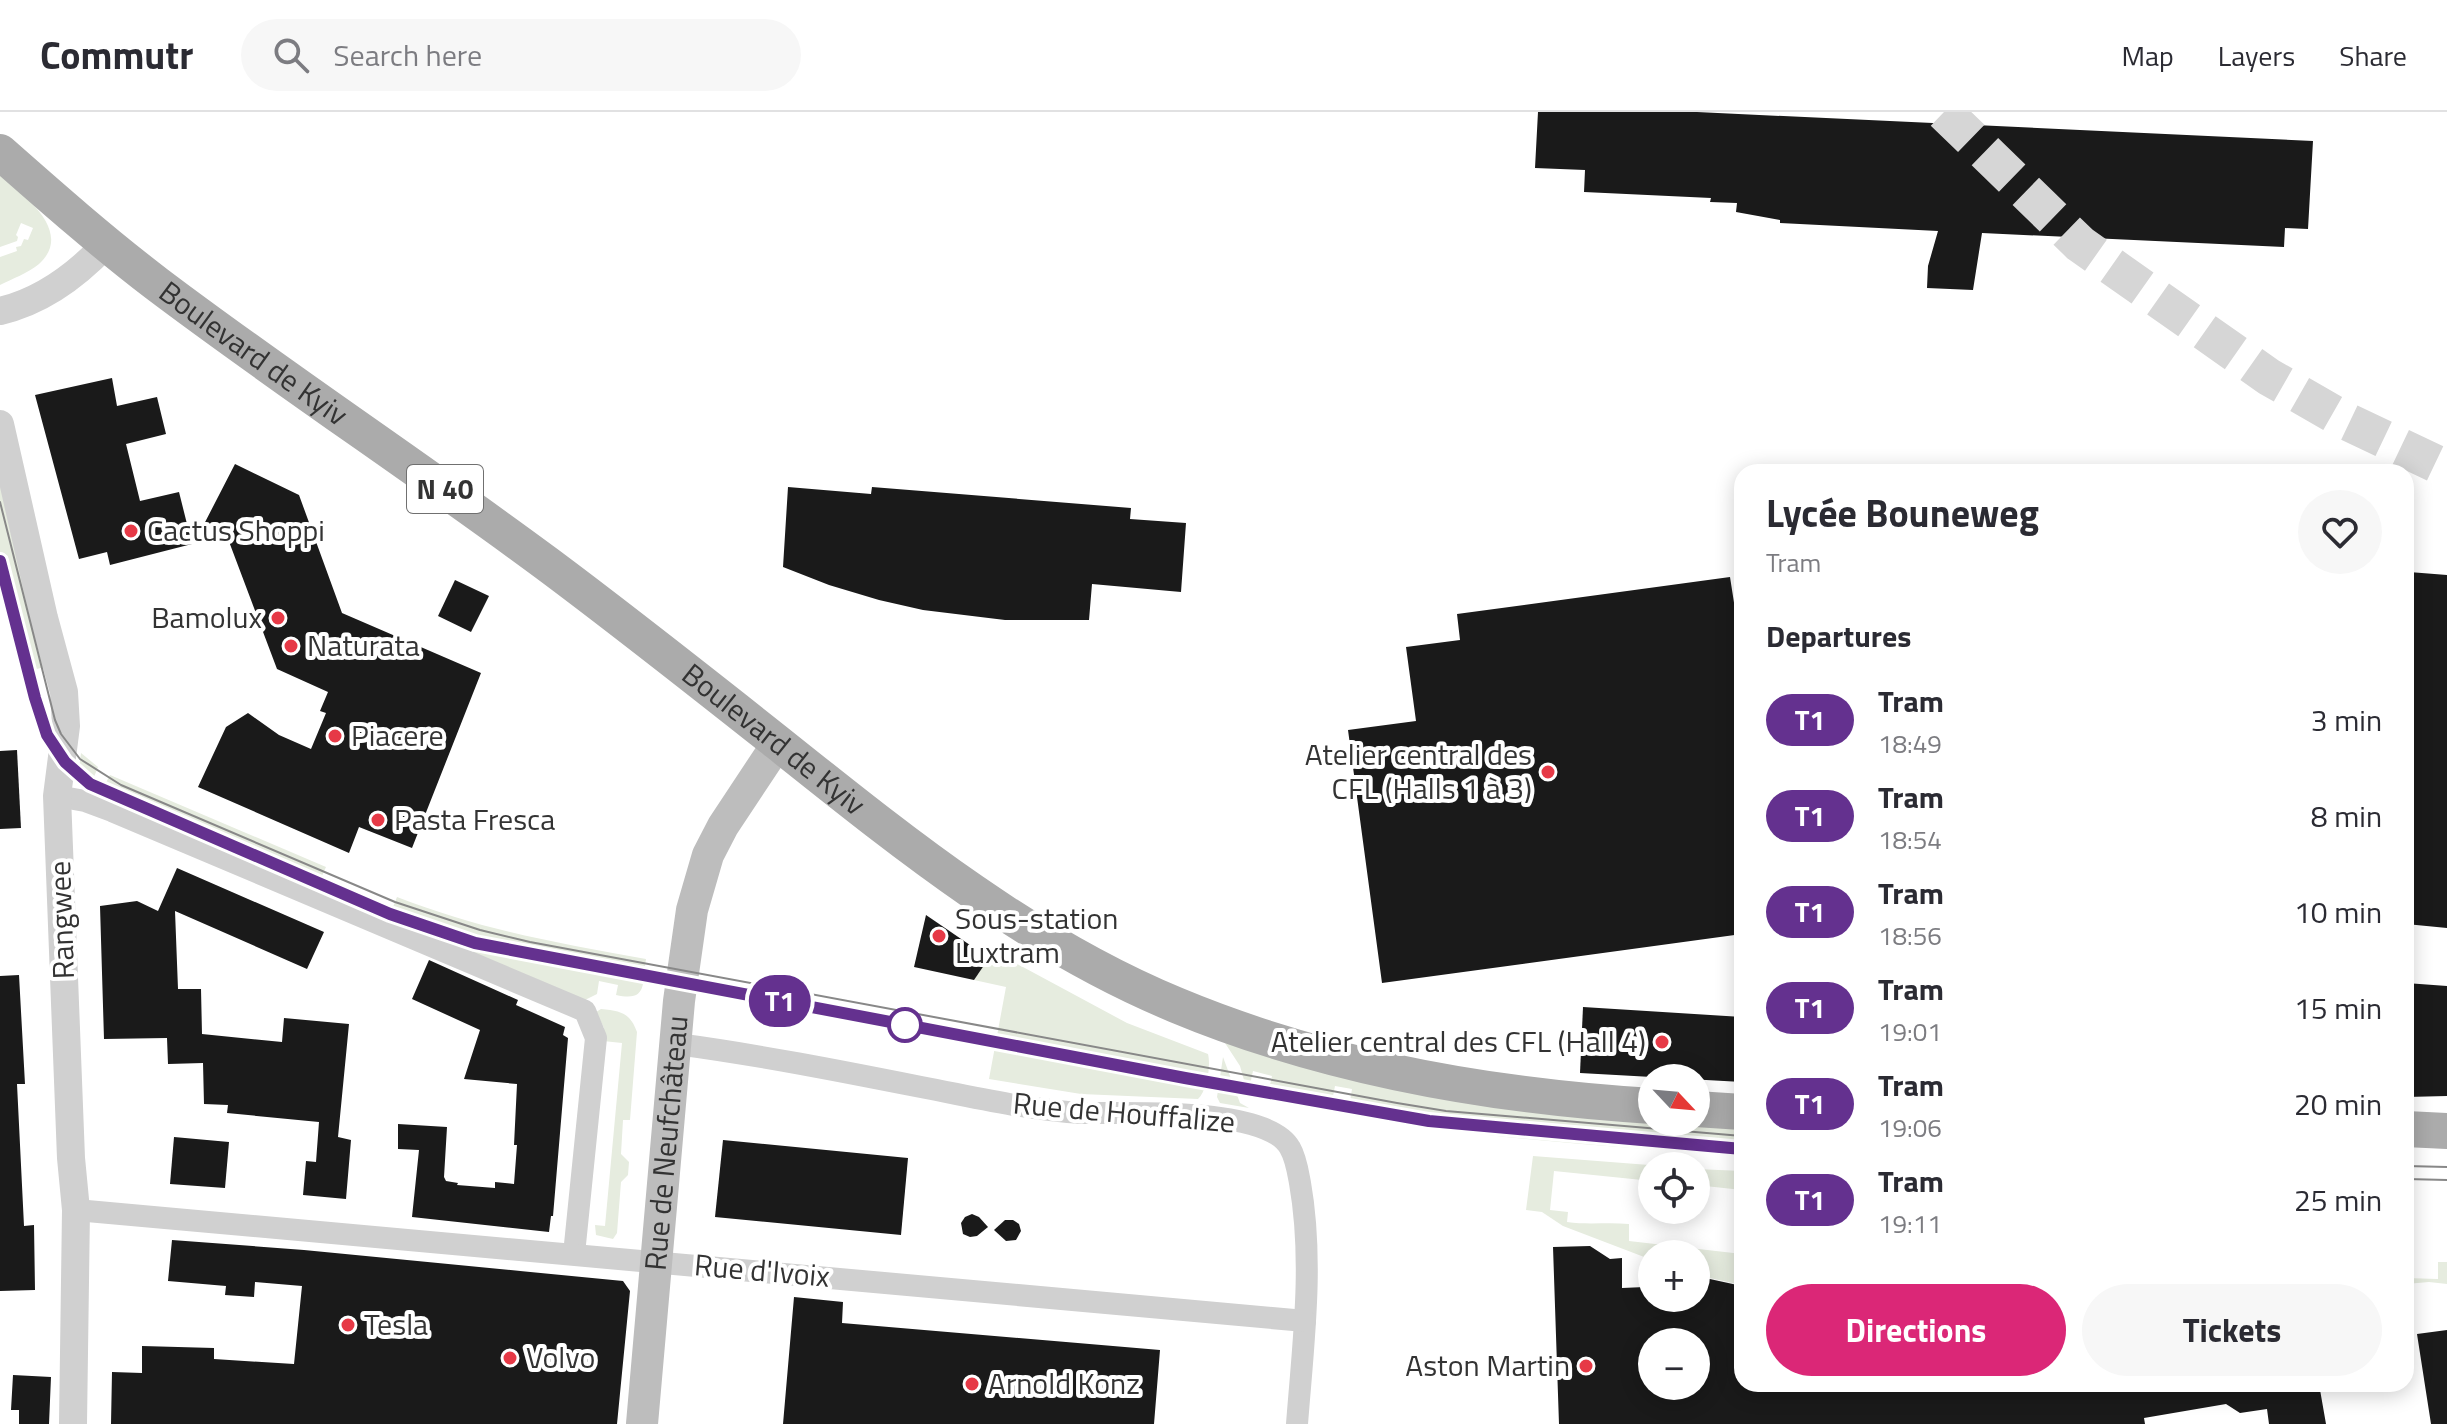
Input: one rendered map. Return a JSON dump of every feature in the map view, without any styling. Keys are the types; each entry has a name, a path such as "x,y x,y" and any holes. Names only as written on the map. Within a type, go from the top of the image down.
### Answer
{"main road":[{"name":"Boulevard de Kyiv","path":"0,152 106,244 172,295 539,558 919,854 991,904 1075,955 1174,1005 1268,1038 1409,1077 1548,1097 1638,1105"},
{"name":"Rue de Neufchâteau","path":"642,1424 690,920 708,855 730,815 778,743"},
{"path":"1710,1110 1734,1111"},
{"path":"2414,1129 2447,1131"}],"street":[{"path":"0,311 62,284 106,244"},
{"name":"Rangwee","path":"0,424 64,692 66,726 57,796 71,1158 76,1210 73,1424"},
{"path":"57,796 85,801 112,811 585,1011 596,1038 574,1254"},
{"name":"Rue de Houffalize","path":"677,1044 797,1063 1024,1107 1204,1116 1265,1127 1281,1136 1297,1168 1306,1216 1305,1321 1297,1424"},
{"name":"Rue d'Ivoix","path":"76,1210 1305,1321"}],"shaded area":[{"path":"0,175 41,214 51,239 49,251 39,264 0,285 0,257 17,251 16,247 21,246 24,239 28,240 33,228 21,223 17,241 0,247"},
{"path":"0,481 45,667 24,672 0,585"},
{"path":"81,753 98,767 88,792 77,784"},
{"path":"110,775 326,867 316,889 98,798"},
{"path":"397,897 490,927 646,959 642,989 634,996 616,995 618,985 599,981 597,994 583,1001 454,948 455,943 388,919"},
{"path":"993,951 1127,1023 1208,1054 1208,1078 1201,1095 1198,1099 1081,1094 989,1079 1006,987 974,980"},
{"path":"601,1009 624,1014 637,1032 630,1120 623,1120 621,1154 629,1162 628,1175 621,1182 617,1233 613,1239 596,1235 595,1225 605,1226 622,1043 603,1041 604,1028 596,1012"},
{"path":"1225,1043 1638,1119 1638,1136 1710,1136 1710,1123 1734,1123 1734,1156 1545,1141 1397,1123 1348,1114 1352,1089 1335,1086 1330,1111 1267,1098 1272,1076 1253,1071 1248,1094 1240,1066"},
{"path":"1223,1057 1240,1103 1249,1108 1220,1103 1217,1097"},
{"path":"1533,1156 1638,1164 1638,1180 1554,1171 1550,1210 1568,1212 1567,1222 1629,1224 1629,1241 1638,1242 1638,1255 1563,1226 1542,1212 1526,1210"},
{"path":"1710,1170 1734,1171 1734,1189 1710,1187"},
{"path":"1710,1250 1734,1253 1734,1283 1710,1278"},
{"path":"2438,1262 2447,1262 2447,1284 2414,1283 2414,1278 2438,1279"}],"building":[{"path":"1538,112 1697,112 2313,141 2308,229 2285,228 2284,247 1982,233 1973,290 1927,288 1928,266 1938,231 1780,223 1780,220 1736,212 1737,203 1710,202 1711,198 1584,192 1585,170 1535,168"},
{"path":"112,378 117,406 157,397 166,434 126,444 140,501 179,492 192,544 110,565 107,552 79,559 35,395"},
{"path":"235,464 299,495 342,613 481,673 412,848 359,827 349,853 198,787 226,727 248,713 279,735 311,749 326,713 320,711 328,692 277,669 222,523 201,530"},
{"path":"788,487 871,494 872,487 1131,508 1130,519 1186,523 1181,592 1092,584 1089,620 1005,620 923,610 879,600 783,567"},
{"path":"2414,572 2447,575 2447,928 2414,925"},
{"name":"Atelier central des CFL (Halls 1 à 3)","path":"1730,577 1734,603 1734,935 1382,983 1348,730 1416,721 1406,647 1460,640 1457,614"},
{"path":"455,580 489,596 471,632 438,616"},
{"path":"17,750 21,828 0,829 0,751"},
{"path":"177,868 324,932 307,969 175,911 178,989 201,989 202,1034 282,1042 284,1018 349,1024 338,1137 351,1140 346,1199 303,1195 306,1161 316,1162 319,1122 227,1113 228,1105 204,1104 203,1063 168,1064 167,1038 104,1039 100,906 137,901 158,911"},
{"name":"Sous-station Luxtram","path":"926,915 989,958 974,980 914,967"},
{"path":"429,960 518,1000 516,1005 565,1027 563,1035 568,1038 553,1216 549,1232 412,1217 419,1150 398,1149 398,1124 447,1127 444,1177 457,1185 495,1188 495,1182 514,1184 517,1145 514,1145 517,1084 464,1079 480,1030 412,999"},
{"path":"19,975 25,1084 17,1084 24,1226 34,1225 35,1290 0,1291 0,976"},
{"path":"2414,984 2447,986 2447,1096 2414,1097"},
{"name":"Atelier central des CFL (Hall 4)","path":"1583,1007 1734,1016 1734,1082 1710,1080 1710,1064 1638,1064 1638,1076 1580,1073"},
{"path":"174,1137 229,1142 225,1188 170,1184"},
{"path":"723,1140 908,1158 901,1235 715,1217"},
{"path":"972,1214 988,1227 977,1236 970,1237 963,1234 961,1223"},
{"path":"1005,1220 1019,1224 1021,1231 1016,1240 1006,1241 994,1230"},
{"path":"172,1240 623,1281 630,1291 617,1424 111,1424 112,1372 142,1373 142,1346 214,1348 214,1359 294,1364 302,1286 255,1282 254,1297 225,1295 226,1286 168,1281"},
{"path":"1590,1246 1610,1259 1622,1258 1622,1288 1638,1287 1638,1312 1710,1312 1710,1279 1734,1284 1734,1392 2320,1392 2326,1424 2269,1424 2267,1409 2240,1413 2226,1404 2144,1418 2145,1424 1559,1424 1553,1247"},
{"name":"Arnold Konz","path":"794,1297 843,1302 842,1323 1160,1350 1154,1424 783,1424"},
{"path":"2447,1330 2447,1424 2431,1424 2417,1334"},
{"path":"13,1375 51,1377 49,1424 19,1424 19,1410 11,1410"}],"tunnel":[{"path":"1944,112 2080,244 2269,377 2346,421 2447,469"}],"tram line":[{"path":"0,502 55,720 61,734 80,759 121,785 395,902 480,930 530,942 1397,1103 1446,1111 1734,1135"},
{"path":"0,560 47,735 75,772 115,797 390,914 475,943 1429,1121 1734,1148"},
{"name":"T1","path":"0,561 42,721 55,749 75,772 115,797 390,914 475,943 1185,1078 1429,1121 1734,1148"},
{"path":"2414,1166 2447,1167"},
{"path":"2414,1179 2447,1180"}],"place":[{"name":"Cactus Shoppi","path":"131,531"},
{"name":"Bamolux","path":"278,618"},
{"name":"Naturata","path":"291,646"},
{"name":"Piacere","path":"335,736"},
{"name":"Atelier central des CFL (Halls 1 à 3)","path":"1548,772"},
{"name":"Pasta Fresca","path":"378,820"},
{"name":"Sous-station Luxtram","path":"939,936"},
{"name":"Atelier central des CFL (Hall 4)","path":"1662,1042"},
{"name":"Tesla","path":"348,1325"},
{"name":"Volvo","path":"510,1358"},
{"name":"Aston Martin","path":"1586,1366"},
{"name":"Arnold Konz","path":"972,1384"}]}
